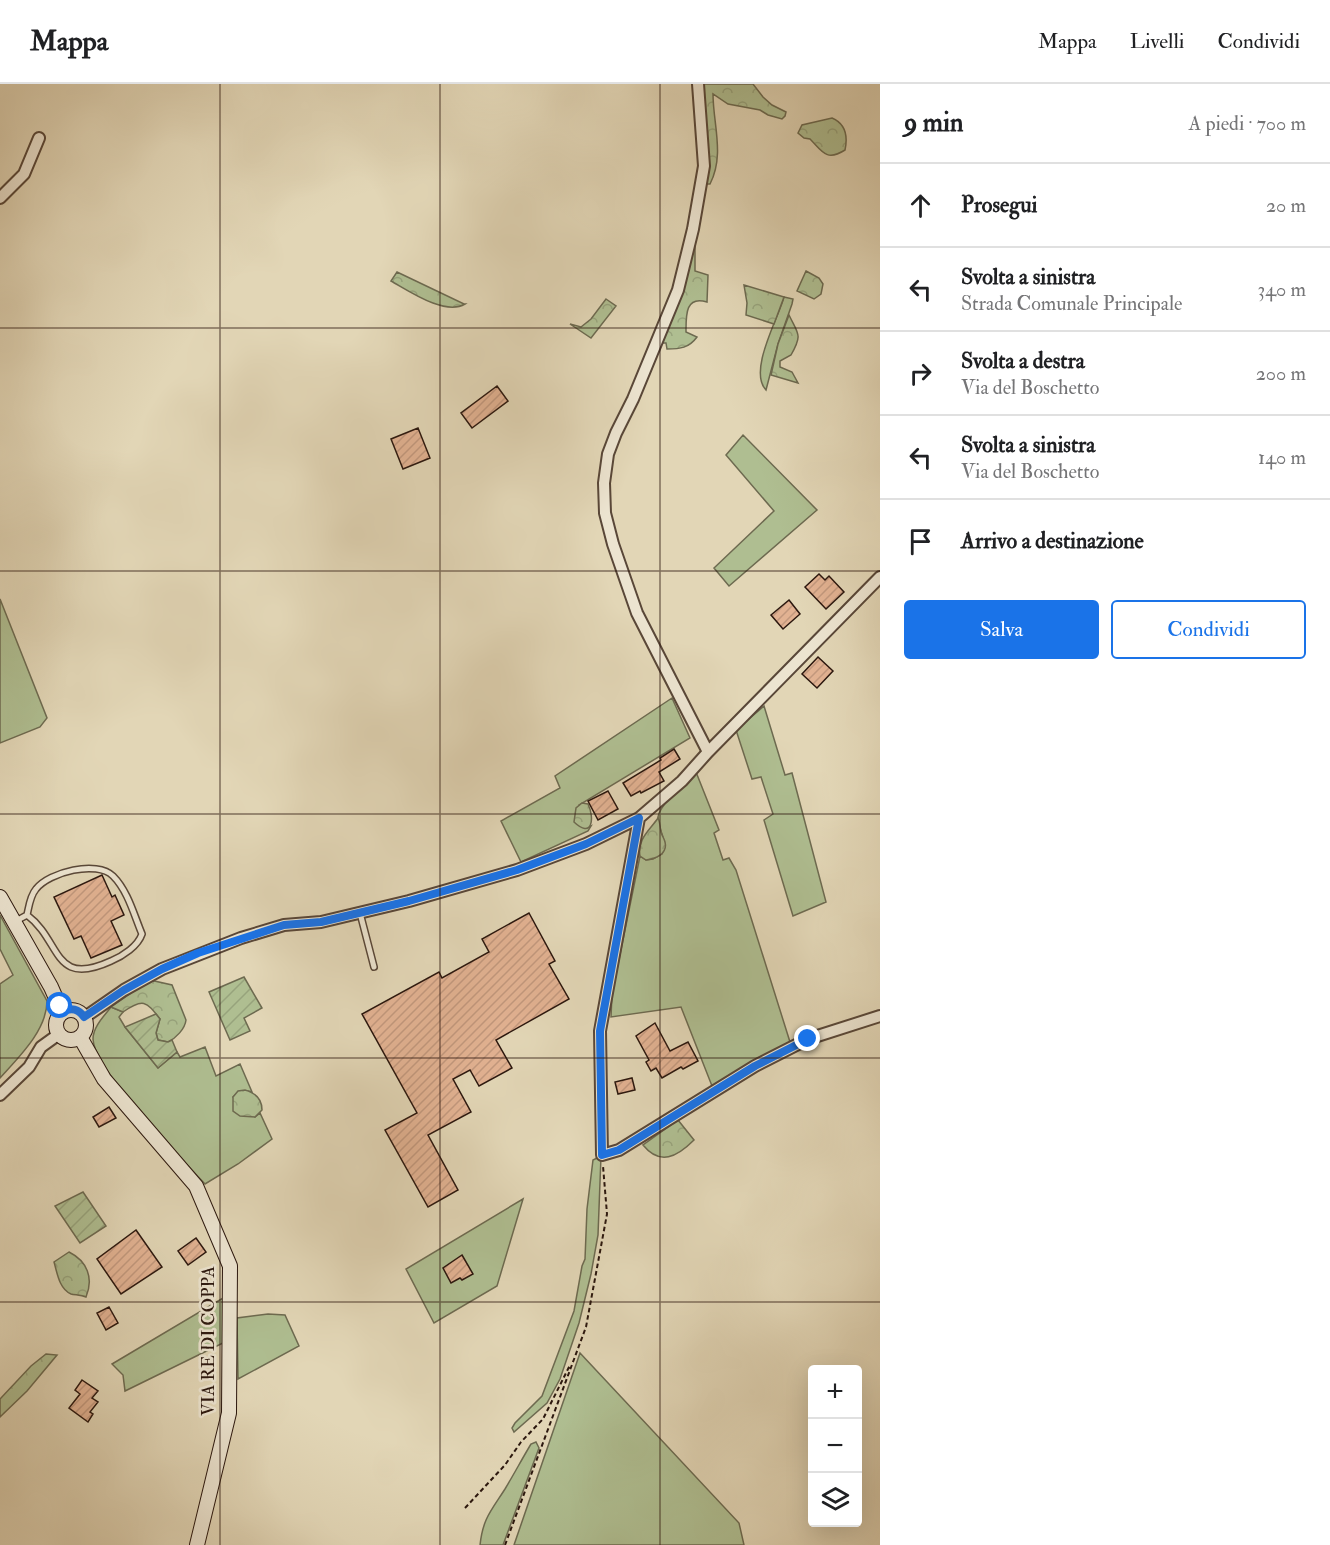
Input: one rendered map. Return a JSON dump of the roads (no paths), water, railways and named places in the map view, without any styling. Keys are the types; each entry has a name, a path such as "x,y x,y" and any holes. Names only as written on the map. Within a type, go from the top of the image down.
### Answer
{"street":[{"path":"699,84 704,166 678,290 608,454 604,483 606,513 613,544 637,613 708,752"},
{"path":"0,198 24,174 39,138"},
{"path":"84,1017 133,985 198,953 284,925 321,922 360,913 517,870 586,844 639,818 682,781 880,577"},
{"path":"639,818 600,1031 602,1155 619,1150 755,1066 808,1039 880,1016"},
{"path":"0,897 51,987 62,1012"},
{"path":"73,1009 84,1017 86,1026 80,1037 67,1039 59,1034 56,1022 62,1012 73,1009"},
{"path":"0,1095 29,1067 40,1047 59,1034"},
{"name":"VIA RE DI COPPA","path":"80,1037 104,1079 196,1186 230,1266 229,1413 197,1545"}],"lane":[{"path":"14,922 27,915 37,887 47,880 86,868 102,869 112,875 122,887 142,934 140,941 113,960 96,967 75,969 63,963 40,925 27,915"},
{"path":"360,913 374,967"}]}
